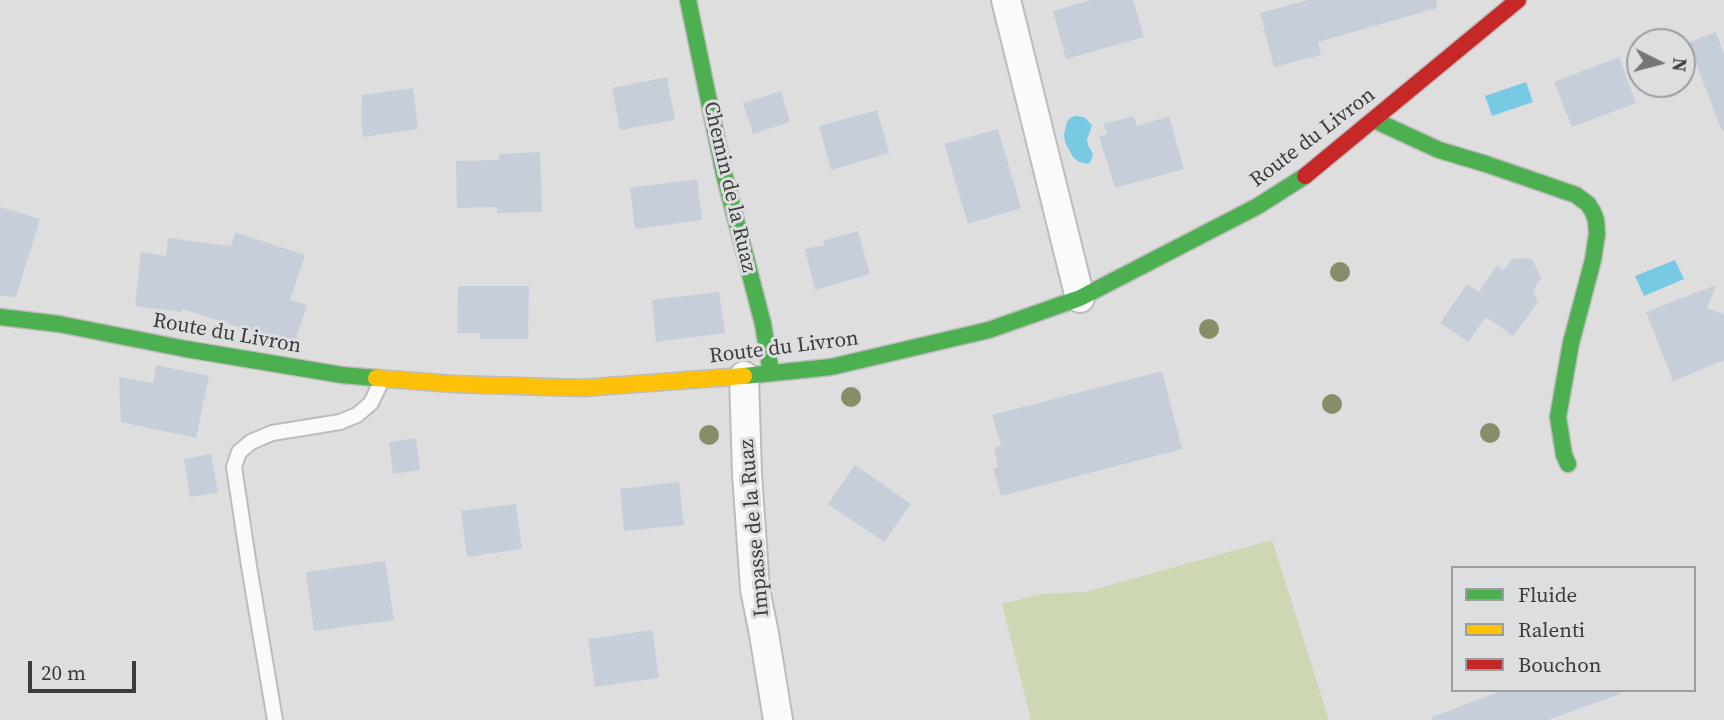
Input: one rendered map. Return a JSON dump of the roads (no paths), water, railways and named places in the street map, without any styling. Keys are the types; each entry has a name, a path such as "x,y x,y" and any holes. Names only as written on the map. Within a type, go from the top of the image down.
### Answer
{"street":[{"name":"Chemin de la Ruaz","path":"688,0 724,174 762,324 771,373"},
{"path":"1006,0 1080,298"},
{"name":"Route du Livron","path":"0,317 60,324 186,349 342,375 454,384 582,388 831,367 989,330 1080,298 1258,206 1300,180 1518,0"},
{"path":"1374,120 1439,150 1576,195 1588,204 1593,212 1597,220 1593,260 1572,343 1558,417 1564,456 1568,464"},
{"name":"Impasse de la Ruaz","path":"744,376 755,589 778,720"}],"lane":[{"path":"275,720 234,467 239,452 251,442 272,433 340,422 356,415 371,402 383,379"}],"water":[{"path":"1526,82 1533,102 1492,116 1485,96"},
{"path":"1075,116 1084,117 1092,125 1087,140 1093,154 1088,164 1073,157 1065,142 1067,122"},
{"path":"1675,260 1684,279 1644,296 1635,276"}]}
